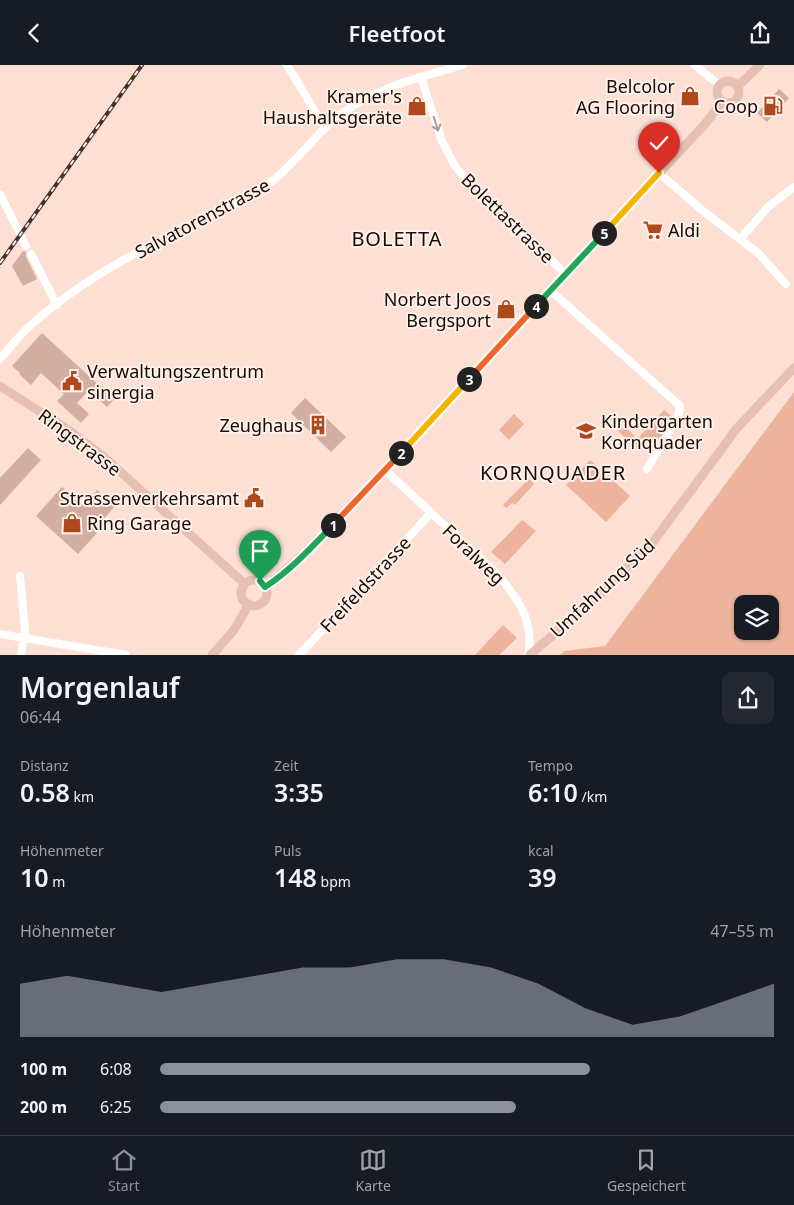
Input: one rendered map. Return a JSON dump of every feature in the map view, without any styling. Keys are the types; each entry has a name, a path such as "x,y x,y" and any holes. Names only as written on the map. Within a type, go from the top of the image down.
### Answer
{"main road":[{"path":"738,86 760,65"},
{"path":"729,81 738,86 740,93 736,101 729,104 722,102 717,94 719,85 729,81"},
{"path":"265,587 308,551 385,470 705,124 722,102"},
{"name":"Umfahrung Süd","path":"529,655 598,596 653,542 737,428 794,369"},
{"name":"Ringstrasse","path":"0,386 70,431 104,457 245,584"},
{"path":"256,580 265,587 266,595 262,603 258,605 249,604 242,597 242,590 245,584 256,580"},
{"path":"212,655 234,630 249,604"}],"street":[{"path":"287,65 325,128"},
{"name":"Salvatorenstrasse","path":"0,359 26,330 57,305 107,271 137,253 258,191 295,162 325,128 346,111 382,90 463,65"},
{"path":"695,65 719,85"},
{"name":"Bolettastrasse","path":"421,77 442,141 455,166 470,184 566,274"},
{"path":"659,173 702,211 761,255 786,284"},
{"path":"740,239 765,211 794,187"},
{"path":"0,194 26,245"},
{"path":"31,254 57,305"},
{"path":"550,290 680,407 678,417 647,469"},
{"name":"Foralweg","path":"385,470 497,574 510,589 528,621 530,634 529,655"},
{"name":"Freifeldstrasse","path":"298,655 431,513"},
{"path":"20,576 25,630 21,655"},
{"path":"0,634 126,655"}],"shaded area":[{"path":"794,392 794,655 560,655 564,651 605,646"},
{"path":"664,410 674,418 664,434 652,444 647,439 637,449 618,431 624,425 637,439"},
{"path":"514,414 524,424 509,440 499,430"},
{"path":"590,460 630,496 606,522 566,485"},
{"path":"529,479 534,484 515,505 512,503 506,508 503,505"},
{"path":"522,520 536,531 505,564 491,552"},
{"path":"503,625 517,638 499,655 475,655"}],"building":[{"name":"Coop","path":"779,89 789,98 767,122 757,113"},
{"path":"23,251 26,252 26,257 37,279 23,286 12,266"},
{"name":"Verwaltungszentrum sinergia","path":"42,333 114,399 107,407 89,390 77,403 89,414 81,423 57,401 64,394 41,373 31,385 19,374 12,366"},
{"name":"Zeughaus","path":"305,398 346,437 331,452 291,413"},
{"path":"28,448 41,460 0,505 0,478"},
{"name":"Ring Garage","path":"62,487 83,506 97,490 115,506 94,530 97,533 78,554 36,516"}],"railway":[{"path":"0,263 142,65"}],"place":[{"name":"Belcolor AG Flooring","path":"690,96"},
{"name":"Kramer's Haushaltsgeräte","path":"417,106"},
{"name":"Coop","path":"773,106"},
{"name":"Aldi","path":"653,230"},
{"name":"Norbert Joos Bergsport","path":"506,309"},
{"name":"Verwaltungszentrum sinergia","path":"72,381"},
{"name":"Zeughaus","path":"318,425"},
{"name":"Kindergarten Kornquader","path":"586,431"},
{"name":"Strassenverkehrsamt","path":"254,498"},
{"name":"Ring Garage","path":"72,523"}],"district":[{"name":"BOLETTA","path":"397,238"},
{"name":"KORNQUADER","path":"553,472"}],"route":[{"path":"260,581 265,587 286,572 308,551 458,392 659,173"}]}
